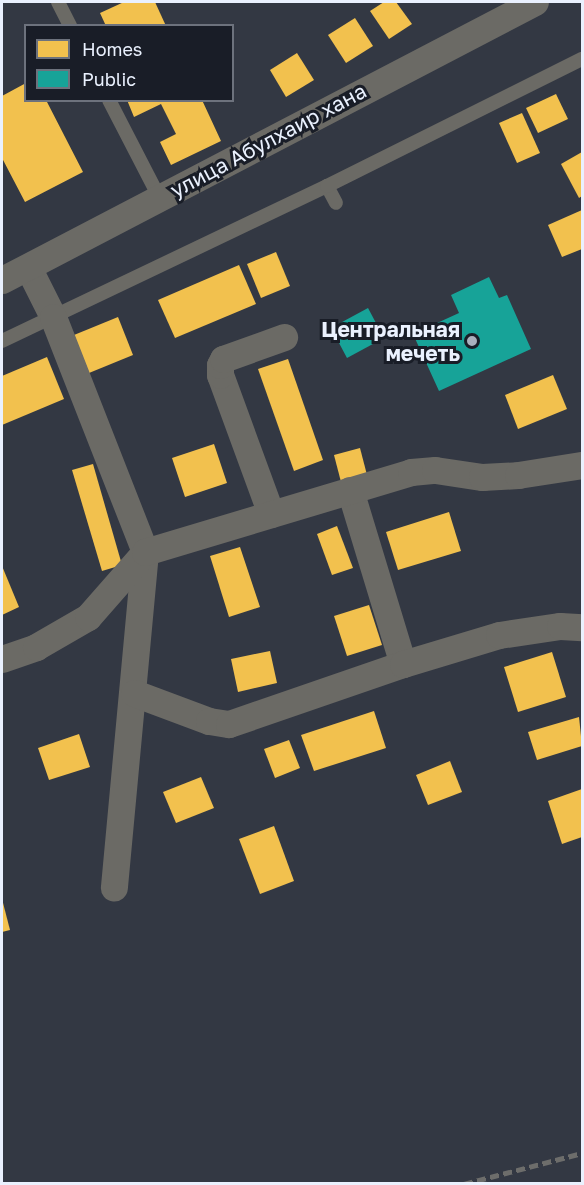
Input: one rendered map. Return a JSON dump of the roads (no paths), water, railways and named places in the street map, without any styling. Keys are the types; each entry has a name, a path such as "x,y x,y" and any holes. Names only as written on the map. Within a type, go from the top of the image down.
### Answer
{"street":[{"name":"улица Абулхаир хана","path":"2,280 535,2"},
{"path":"28,267 52,317 145,552 134,693 114,888"},
{"path":"271,514 220,375 220,365 223,359 284,337"},
{"path":"2,659 36,647 88,616 145,552 411,472 435,470 482,477 518,475 582,465"},
{"path":"350,490 403,664"},
{"path":"134,693 209,722 229,724 403,664 530,629 560,626 582,627"}],"lane":[{"path":"58,2 69,24"},
{"path":"2,341 327,186 582,59"},
{"path":"110,102 159,197"},
{"path":"327,186 336,203"}],"railway":[{"path":"464,1184 582,1153"}],"place":[{"name":"Центральная мечеть","path":"472,341"}]}
